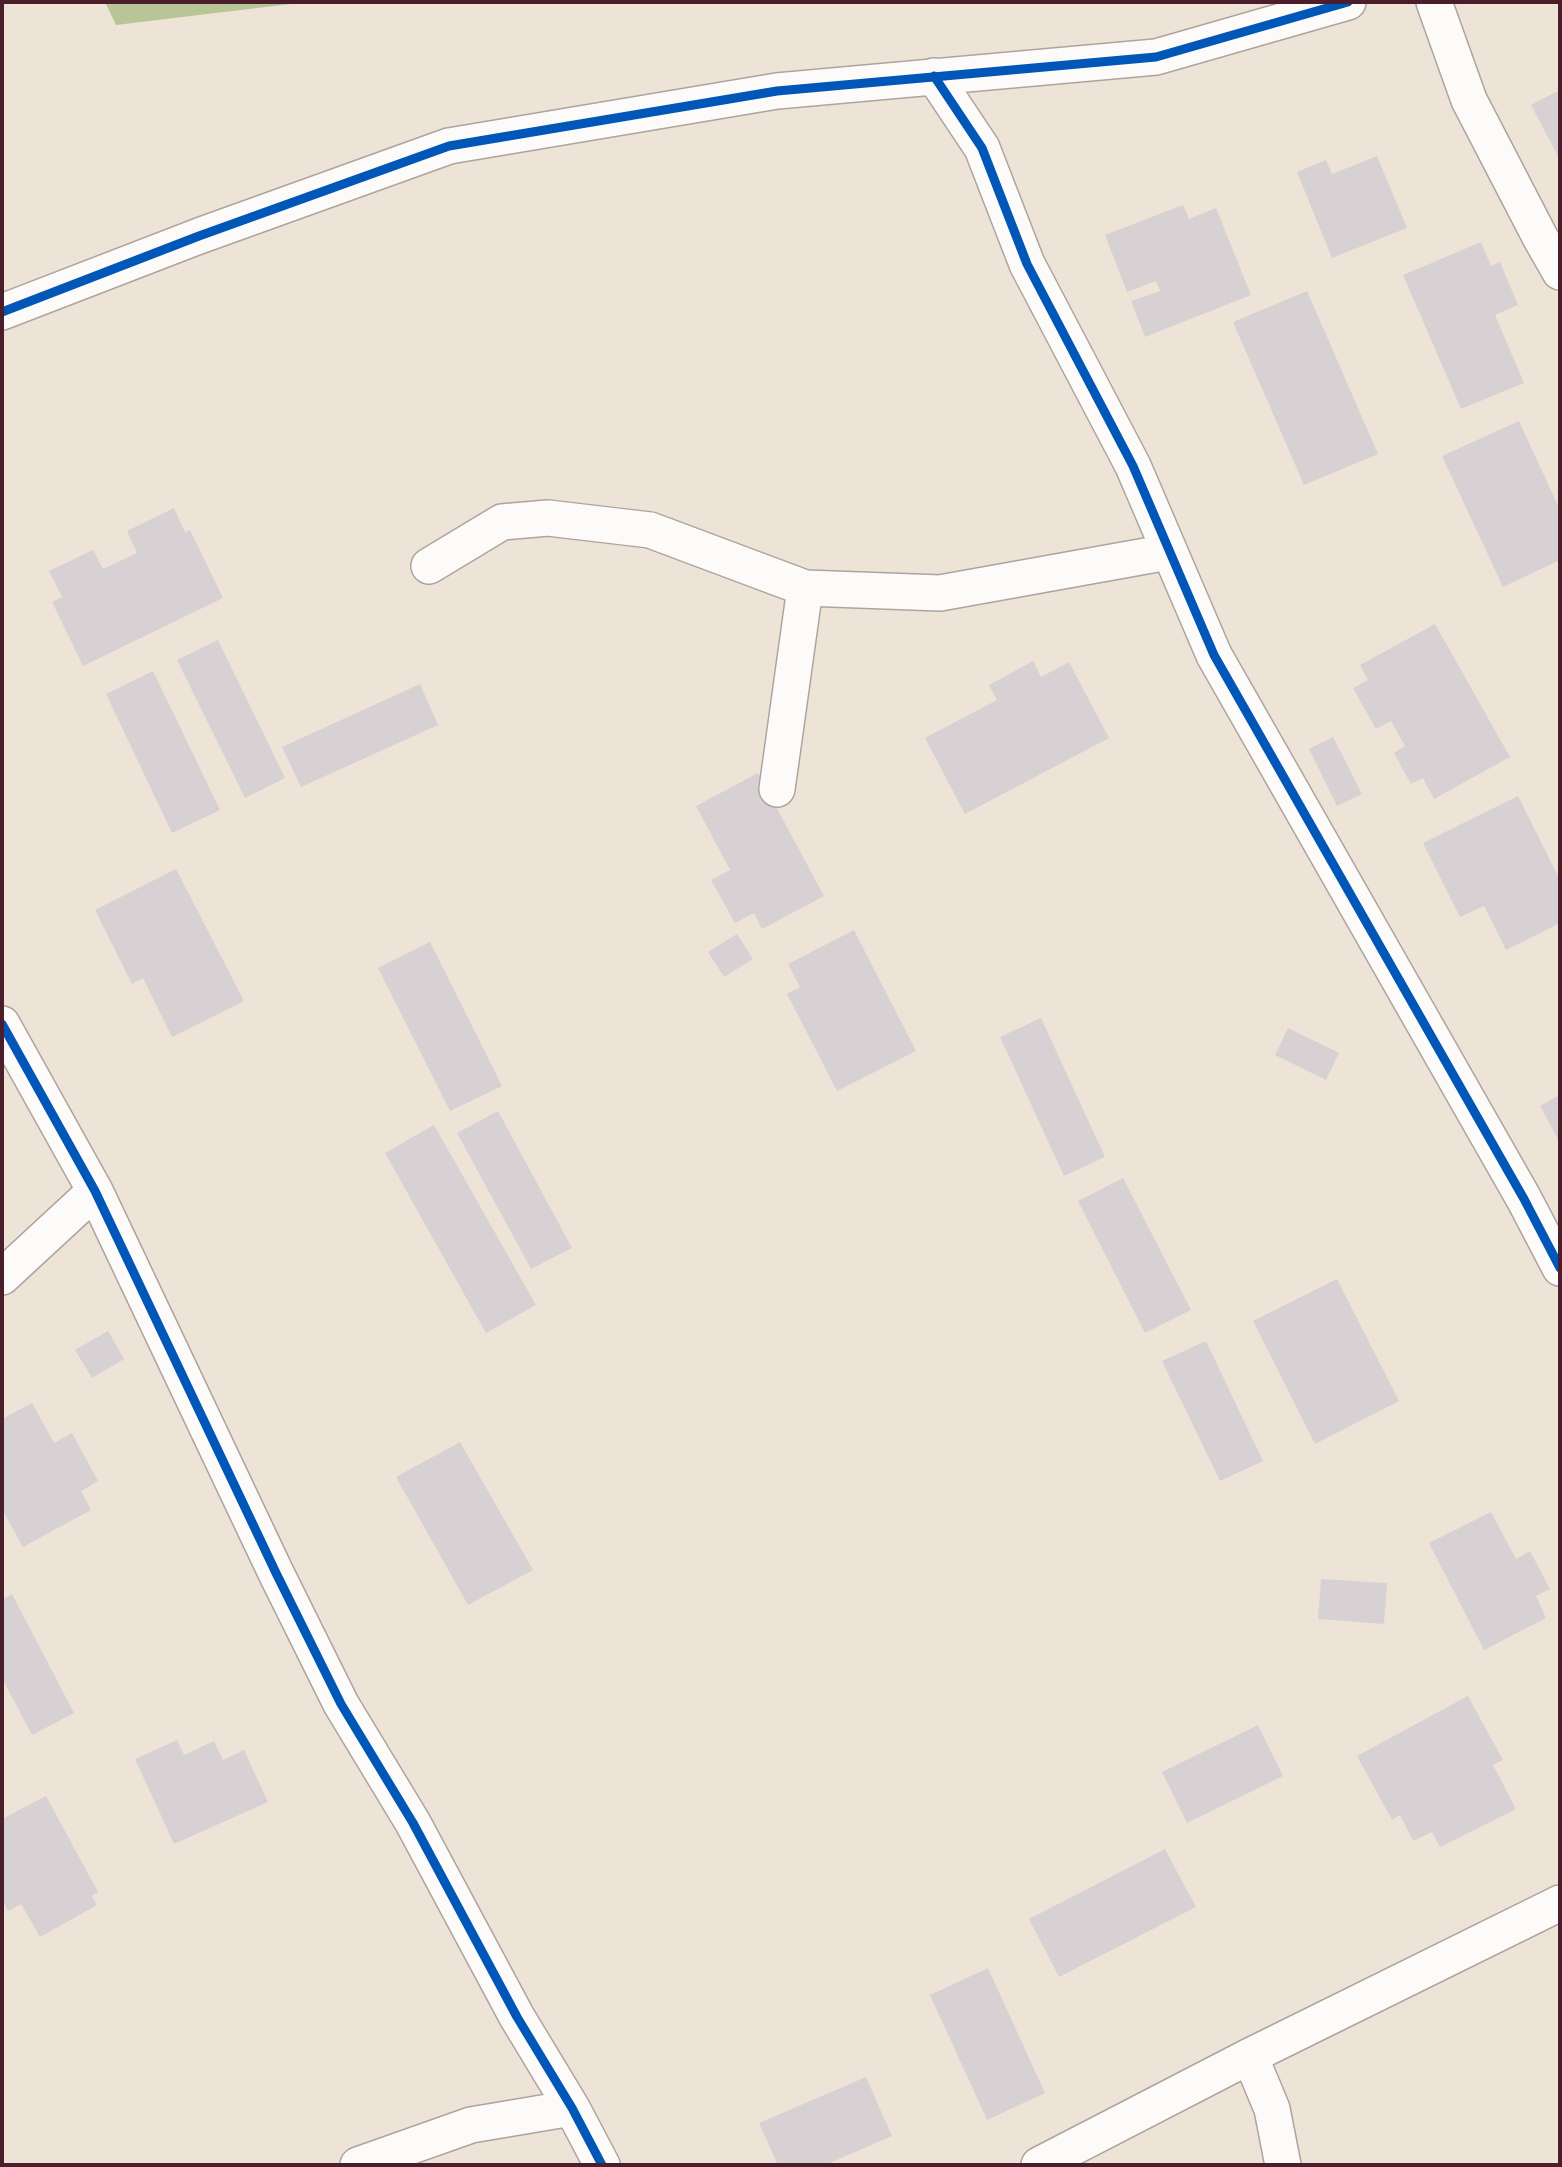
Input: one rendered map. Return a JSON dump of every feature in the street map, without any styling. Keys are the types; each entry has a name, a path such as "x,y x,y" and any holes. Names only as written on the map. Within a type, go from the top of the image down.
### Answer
{"street":[{"path":"2,312 199,236 449,146 777,91 1156,57 1348,2"},
{"path":"1434,2 1469,100 1539,237 1560,272"},
{"path":"934,76 982,148 1027,264 1133,466 1214,655 1524,1199 1560,1268"},
{"path":"429,566 502,522 548,518 650,530 806,588 940,593 1168,552"},
{"path":"777,789 806,588"},
{"path":"2,1024 95,1191 341,1704 413,1823 517,2017 572,2108 602,2165"},
{"path":"2,1277 95,1191"},
{"path":"1039,2165 1250,2056 1560,1903"},
{"path":"1250,2056 1272,2109 1283,2165"},
{"path":"358,2165 471,2125 572,2108"}],"green space":[{"path":"105,2 307,2 116,25"}],"building":[{"path":"1560,90 1560,160 1531,105"},
{"path":"1377,156 1407,228 1332,258 1297,172 1326,160 1332,174"},
{"path":"1183,205 1189,219 1216,208 1251,295 1145,337 1131,301 1160,291 1156,281 1127,292 1105,235"},
{"path":"1481,242 1491,266 1500,262 1518,305 1495,315 1524,383 1461,409 1403,275"},
{"path":"1307,291 1378,454 1304,485 1233,322"},
{"path":"1519,421 1560,510 1560,560 1503,587 1442,456"},
{"path":"174,508 185,532 190,530 223,598 83,666 52,602 62,597 49,571 93,550 103,569 137,553 127,531"},
{"path":"1435,624 1510,757 1434,799 1423,778 1411,784 1394,753 1405,746 1391,721 1376,729 1353,688 1368,680 1360,665"},
{"path":"218,640 285,778 245,798 177,660"},
{"path":"1033,661 1041,677 1069,662 1109,738 965,814 925,738 997,700 989,685"},
{"path":"153,671 220,810 172,833 106,694"},
{"path":"420,684 438,725 301,787 282,747"},
{"path":"1333,737 1362,794 1337,806 1309,749"},
{"path":"758,773 824,896 762,929 754,913 735,923 711,880 730,870 696,806"},
{"path":"1518,796 1560,880 1560,923 1506,950 1484,906 1460,917 1423,843"},
{"path":"176,869 244,1001 172,1037 143,978 132,984 95,910"},
{"path":"854,930 916,1051 837,1091 787,994 800,987 788,964"},
{"path":"737,934 753,959 724,977 708,952"},
{"path":"430,942 502,1086 450,1111 378,968"},
{"path":"1041,1018 1105,1157 1064,1176 1000,1037"},
{"path":"1288,1028 1339,1053 1326,1080 1275,1055"},
{"path":"1560,1095 1560,1143 1540,1106"},
{"path":"498,1111 572,1248 531,1269 457,1133"},
{"path":"434,1125 536,1305 486,1333 385,1153"},
{"path":"1123,1178 1191,1310 1145,1333 1078,1201"},
{"path":"1337,1279 1399,1401 1315,1444 1253,1321"},
{"path":"108,1331 124,1359 92,1378 75,1350"},
{"path":"1206,1341 1263,1461 1220,1481 1162,1361"},
{"path":"32,1403 54,1443 72,1433 98,1481 81,1491 91,1510 23,1547 2,1509 2,1419"},
{"path":"460,1442 533,1570 468,1605 396,1477"},
{"path":"1491,1512 1516,1559 1530,1551 1550,1589 1536,1596 1546,1618 1484,1650 1429,1543"},
{"path":"1321,1579 1387,1583 1384,1624 1318,1619"},
{"path":"12,1594 74,1713 32,1735 2,1678 2,1600"},
{"path":"1468,1696 1503,1760 1493,1765 1516,1809 1440,1847 1432,1832 1413,1841 1400,1815 1392,1820 1357,1756"},
{"path":"1258,1725 1283,1776 1187,1823 1162,1772"},
{"path":"177,1740 184,1755 214,1741 223,1760 244,1750 268,1802 174,1844 135,1759"},
{"path":"46,1796 98,1892 92,1896 97,1905 40,1937 21,1904 8,1911 2,1899 2,1819"},
{"path":"1165,1849 1196,1907 1059,1977 1029,1919"},
{"path":"988,1968 1045,2093 987,2120 930,1995"},
{"path":"866,2077 892,2136 825,2165 778,2165 759,2123"}],"cycle path":[{"path":"2,312 199,236 449,146 777,91 1156,57 1348,2"},
{"path":"934,76 982,148 1027,264 1133,466 1214,655 1524,1199 1560,1268"},
{"path":"2,1024 95,1191 341,1704 413,1823 517,2017 572,2108 602,2165"}]}
